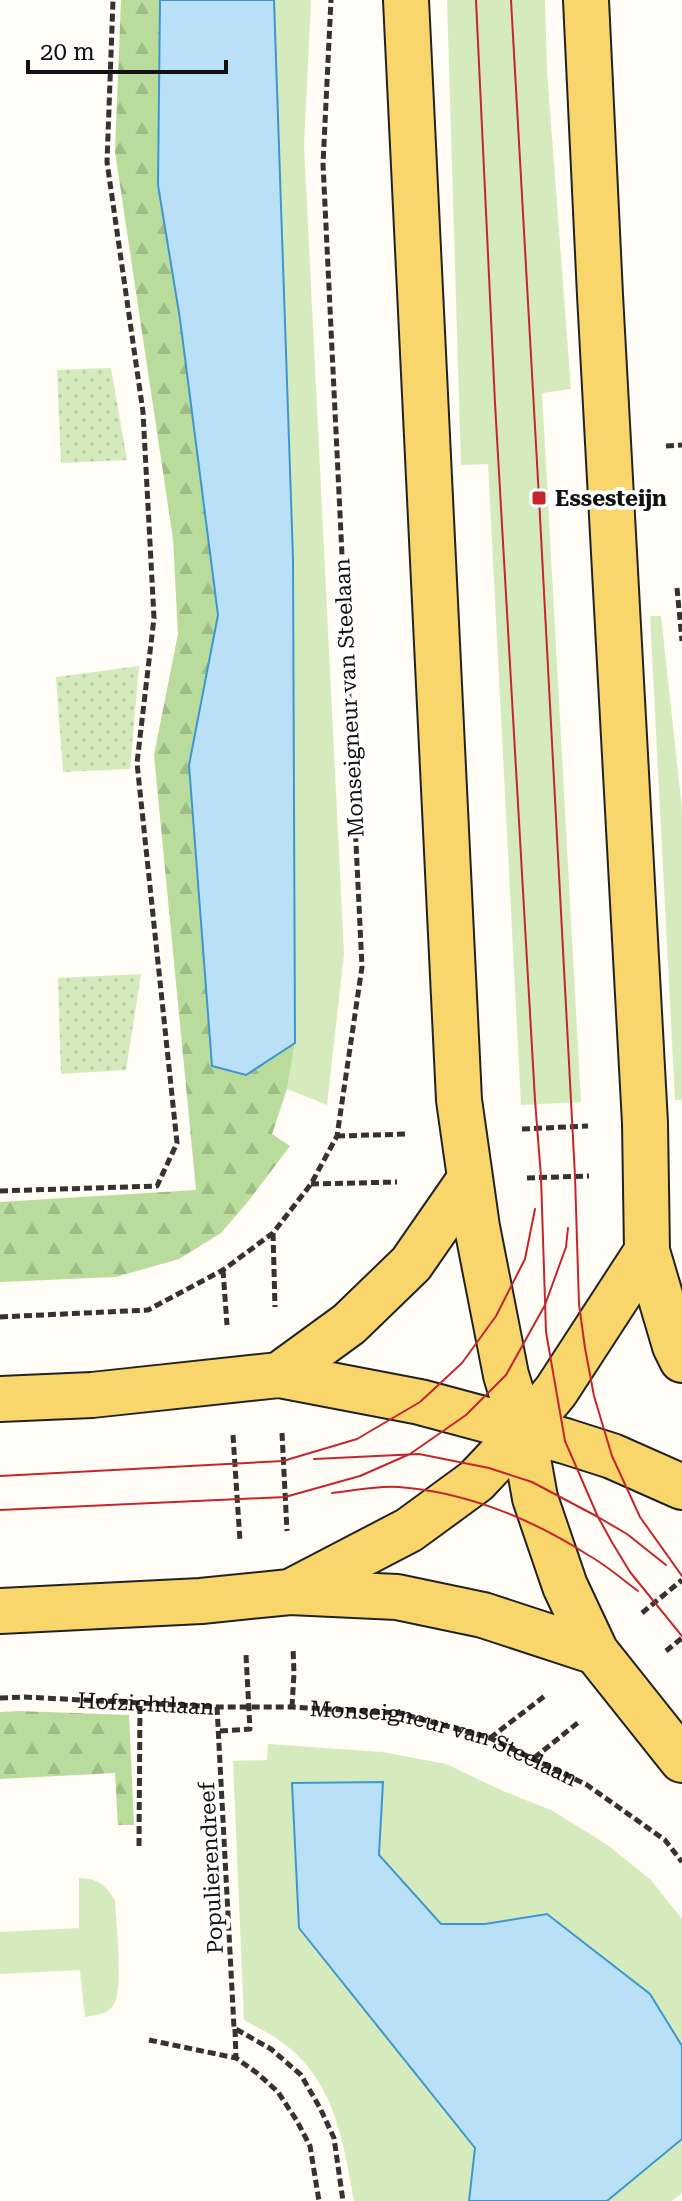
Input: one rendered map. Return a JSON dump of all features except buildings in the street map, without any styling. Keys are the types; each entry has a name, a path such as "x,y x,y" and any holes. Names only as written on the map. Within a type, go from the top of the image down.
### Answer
{"main road":[{"path":"406,0 459,1100 477,1227 506,1375 523,1431 535,1498 565,1586 596,1652 682,1760"},
{"path":"586,0 645,1123 647,1251 682,1360"},
{"path":"279,1375 349,1324 411,1264 470,1179"},
{"path":"290,1592 409,1530 476,1481 556,1391 647,1251"},
{"path":"0,1399 92,1395 279,1375 420,1402 600,1452 682,1487"},
{"path":"0,1611 201,1601 290,1592 397,1597 483,1615 596,1652"}],"path":[{"path":"0,1191 157,1186 177,1143 137,763 154,618 143,412 107,162 113,0"},
{"name":"Monseigneur van Steelaan","path":"331,0 323,164 362,967 337,1136 311,1184 273,1233 294,1673 292,1707 399,1713 490,1738 587,1785 665,1840 682,1862"},
{"path":"665,446 682,445"},
{"path":"0,1317 148,1310 223,1270 273,1233"},
{"path":"220,1731 250,1729 223,1270"},
{"name":"Hofzichtlaan","path":"0,1698 292,1707"},
{"path":"139,1846 140,1702"},
{"name":"Populierendreef","path":"217,1707 236,2058"},
{"path":"234,2028 271,2049 301,2075 334,2138 343,2201"},
{"path":"149,2040 236,2058 278,2092 310,2146 319,2201"}],"green space":[{"path":"121,0 160,0 158,185 180,319 218,615 189,765 212,1066 246,1075 295,1043 287,1089 272,1134 290,1146 221,1233 179,1259 116,1277 0,1282 0,1202 196,1190 154,755 178,634 173,539 115,152"},
{"path":"274,0 311,0 304,145 344,954 327,1105 287,1089 295,1043 293,558"},
{"path":"447,0 545,0 547,71 571,389 542,393 581,1102 521,1105 488,464 461,465"},
{"path":"111,368 127,460 61,463 57,370"},
{"path":"650,616 661,616 682,809 682,1100 675,1100"},
{"path":"139,666 130,769 63,772 56,677"},
{"path":"141,974 126,1070 61,1074 58,978"},
{"path":"0,1712 129,1715 134,1825 118,1825 115,1773 0,1779"},
{"path":"268,1744 382,1752 446,1764 551,1810 606,1844 650,1879 682,1919 682,2046 650,1994 547,1914 485,1924 441,1924 379,1854 299,1928 475,2148 469,2201 354,2201 340,2132 323,2090 296,2053 244,2020 233,1761 267,1760"},
{"path":"79,1878 100,1883 115,1900 118,1955 118,1986 113,2006 104,2013 85,2017 80,1970 0,1974 0,1932 79,1928"},
{"path":"682,2139 682,2193 672,2201 607,2201"}],"water":[{"path":"160,0 274,0 293,558 295,1043 246,1075 212,1066 189,765 218,615 180,319 158,185"},
{"path":"383,1782 379,1855 441,1924 485,1924 547,1914 650,1994 682,2046 682,2139 607,2201 469,2201 475,2148 299,1928 292,1783"}],"tram line":[{"path":"476,0 495,403 541,1177 546,1332 565,1441 598,1517 630,1572 682,1636"},
{"path":"511,0 575,1176 579,1304 594,1396 612,1456 640,1517 682,1576"},
{"path":"0,1476 283,1461 357,1439 420,1402 462,1363 496,1316 525,1259 535,1209"},
{"path":"0,1510 285,1497 360,1476 410,1454 466,1415 506,1375 545,1305 566,1247 568,1228"},
{"path":"314,1459 419,1454 489,1468 532,1482 598,1517 627,1534 666,1565"},
{"path":"332,1493 399,1487 449,1495 498,1509 567,1542 638,1591"}],"place":[{"name":"Essesteijn","path":"539,498"}]}
